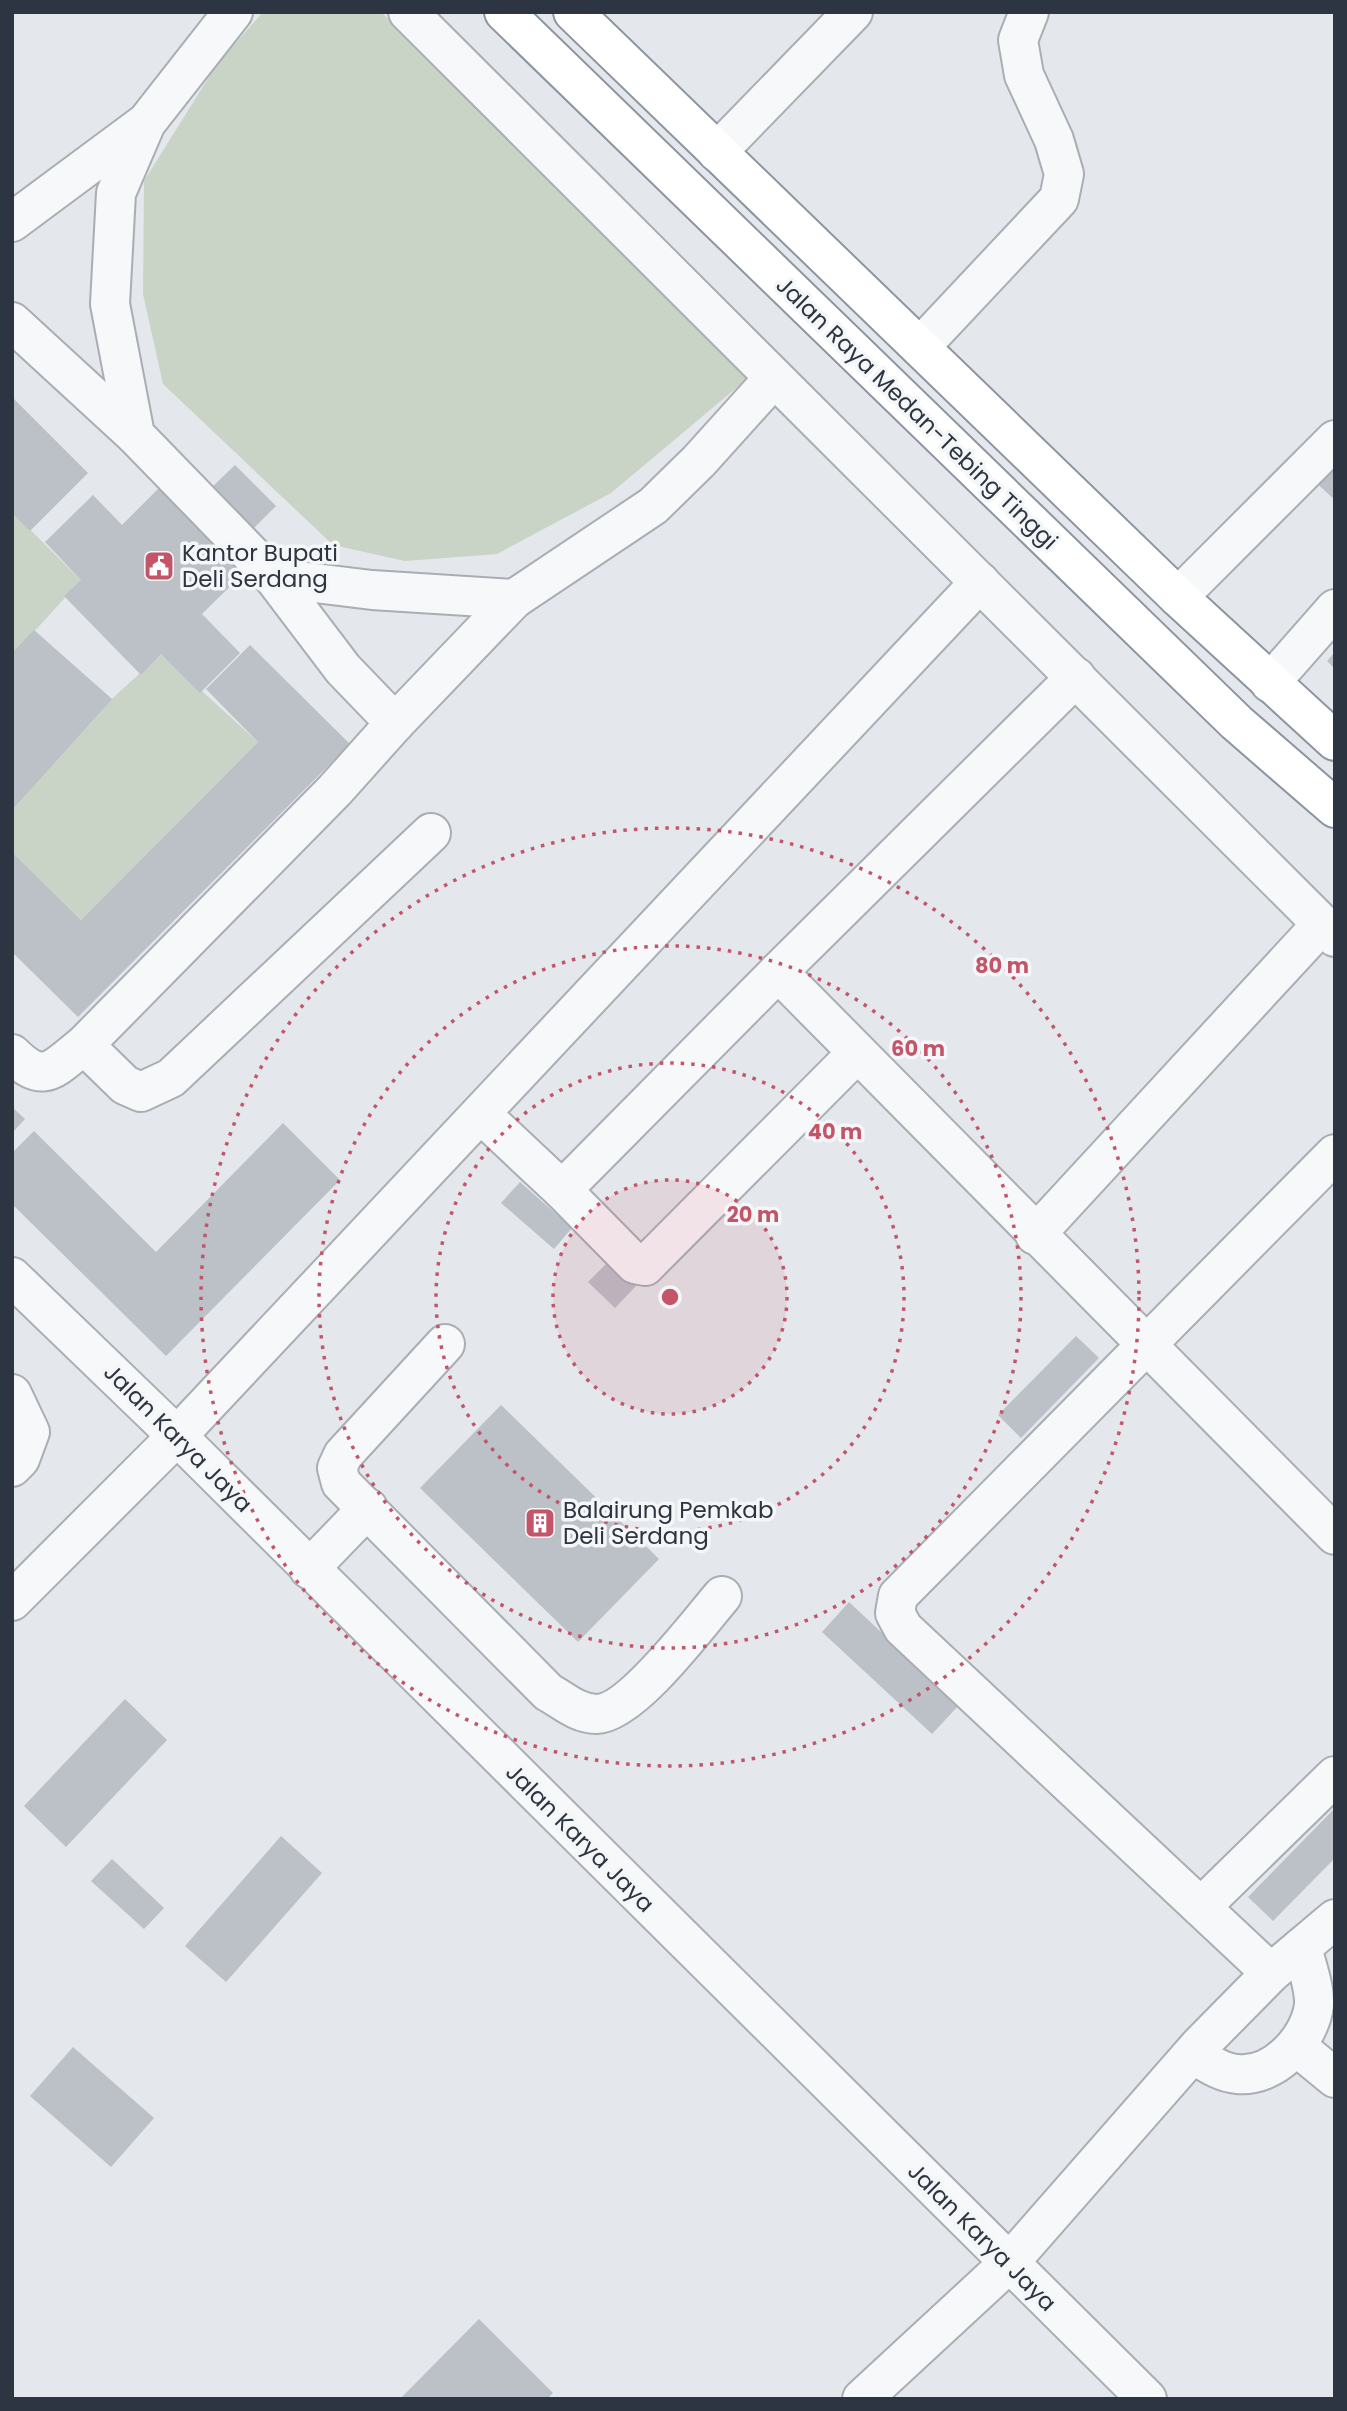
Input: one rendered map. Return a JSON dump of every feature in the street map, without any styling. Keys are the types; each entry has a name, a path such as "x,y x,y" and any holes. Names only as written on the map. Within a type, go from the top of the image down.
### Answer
{"highway":[{"name":"Jalan Raya Medan-Tebing Tinggi","path":"504,12 1237,723 1335,808"},
{"path":"573,12 1178,597 1335,741"}],"street":[{"path":"12,222 146,122 233,12"},
{"path":"408,12 1328,930 1035,1234"},
{"path":"717,152 853,12"},
{"path":"920,347 1059,199 1064,174 1055,140 1024,75 1018,40 1030,12"},
{"path":"135,435 110,304 116,193 146,122"},
{"path":"12,322 135,435 274,578 343,669 394,723"},
{"path":"12,1054 26,1068 36,1073 47,1073 84,1045 335,790 394,723 514,599 653,506 699,461 773,379"},
{"path":"1178,597 1335,440"},
{"path":"274,578 372,590 514,599"},
{"path":"12,1601 177,1436 980,582"},
{"path":"1270,683 1335,609"},
{"path":"562,1190 1076,677"},
{"path":"84,1045 125,1085 141,1092 157,1087 171,1078 431,833"},
{"path":"778,972 1335,1535"},
{"path":"481,1114 635,1264 645,1266 858,1053"},
{"path":"1271,1973 903,1628 895,1613 898,1596 1145,1343 1335,1154"},
{"name":"Jalan Karya Jaya","path":"12,1277 177,1436 1008,2264 1147,2399"},
{"path":"445,1344 343,1455 337,1468 341,1483 548,1692 581,1712 600,1714 640,1691 722,1597"},
{"path":"12,1394 30,1432 20,1459 12,1467"},
{"path":"309,1569 368,1508"},
{"path":"1201,1908 1335,1776"},
{"path":"874,2395 1008,2264 1193,2054 1271,1973 1335,1919"},
{"path":"1193,2054 1219,2069 1238,2075 1265,2069 1296,2046 1303,2038 1314,2003 1302,1947"},
{"path":"1296,2046 1335,2078"}],"green space":[{"path":"263,12 381,12 747,379 611,493 497,554 405,561 333,545 163,384 143,294 144,181 217,64"},
{"path":"12,512 81,580 12,656"},
{"path":"161,654 258,742 81,920 12,852 12,790"}],"building":[{"path":"12,397 88,473 30,531 12,513"},
{"path":"1335,455 1335,500 1312,479"},
{"name":"Kantor Bupati Deli Serdang","path":"235,465 276,506 248,534 266,551 202,614 240,653 200,693 161,654 141,675 64,596 81,580 45,542 93,495 122,525 181,466 207,492"},
{"path":"34,630 112,699 12,810 12,653"},
{"path":"250,645 350,744 78,1017 12,952 12,852 81,920 258,742 206,689"},
{"path":"1335,652 1335,669 1327,661"},
{"path":"12,1107 25,1119 12,1133"},
{"path":"283,1123 340,1180 166,1356 12,1204 12,1153 34,1131 156,1252"},
{"path":"520,1182 572,1228 554,1249 501,1203"},
{"path":"610,1260 636,1286 615,1308 588,1282"},
{"path":"1076,1336 1099,1358 1021,1438 998,1415"},
{"name":"Balairung Pemkab Deli Serdang","path":"501,1405 659,1559 578,1642 420,1488"},
{"path":"849,1602 959,1705 932,1734 822,1632"},
{"path":"125,1699 167,1740 66,1847 24,1806"},
{"path":"1335,1808 1335,1858 1273,1921 1248,1897"},
{"path":"281,1836 322,1873 226,1982 185,1946"},
{"path":"112,1859 164,1908 144,1929 91,1881"},
{"path":"73,2047 154,2118 111,2167 30,2096"},
{"path":"479,2319 553,2393 547,2399 400,2399"}],"place":[{"name":"Kantor Bupati Deli Serdang","path":"159,566"},
{"name":"Balairung Pemkab Deli Serdang","path":"540,1523"}]}
